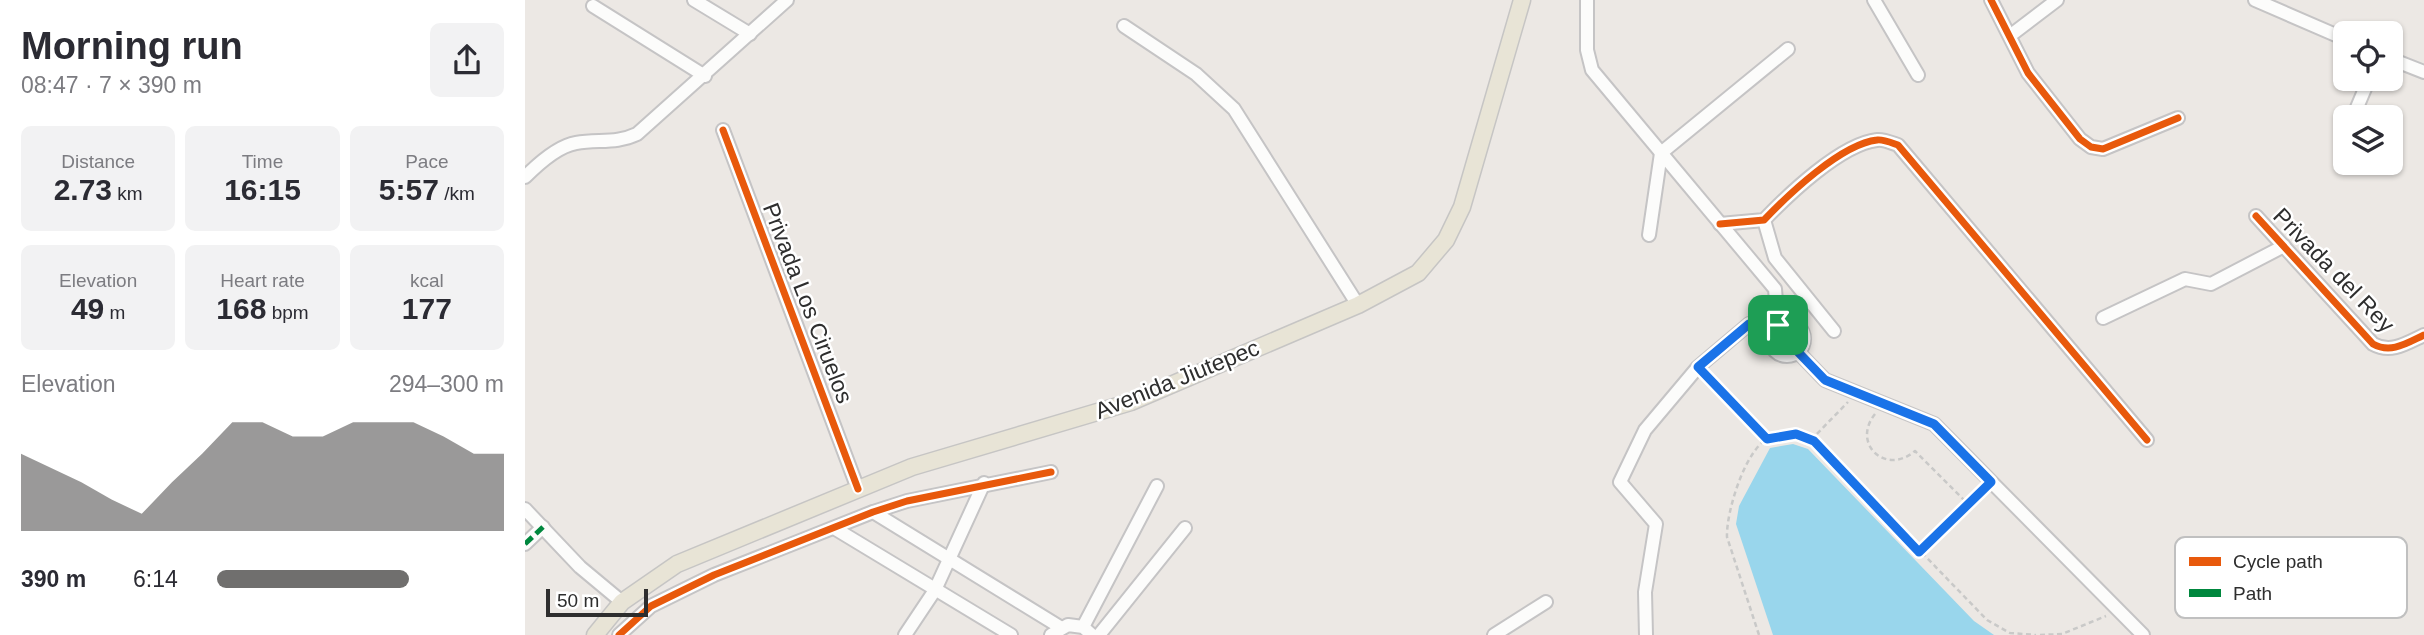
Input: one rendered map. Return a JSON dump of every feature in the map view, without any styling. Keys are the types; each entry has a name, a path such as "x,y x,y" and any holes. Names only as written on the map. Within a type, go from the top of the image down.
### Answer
{"main road":[{"name":"Avenida Jiutepec","path":"595,635 622,601 677,564 912,467 1131,402 1358,305 1418,273 1446,240 1462,207 1522,0"}],"street":[{"path":"694,0 750,34"},
{"path":"525,177 541,161 574,143 623,141 637,134 787,0"},
{"path":"1587,0 1587,50 1592,70 1775,289 1774,330 1772,346 1780,354 1791,356 1798,352 1805,340 1802,330 1788,322 1774,330 1749,324 1698,367 1645,430 1621,482 1656,524 1645,592 1646,635"},
{"path":"1874,0 1918,75"},
{"path":"1991,0 2028,73 2080,139 2091,147 2103,149 2178,118"},
{"path":"2011,35 2056,0"},
{"path":"2255,0 2333,34"},
{"path":"593,6 705,76"},
{"path":"1124,26 1196,74 1234,109 1358,305"},
{"path":"1649,235 1661,153 1788,49"},
{"path":"2403,64 2424,72"},
{"name":"Privada Los Ciruelos","path":"723,130 858,489"},
{"path":"1720,224 1765,220 1785,198 1850,149 1878,139 1898,145 2147,440"},
{"name":"Privada del Rey","path":"2256,216 2373,344 2382,350 2395,349 2424,335"},
{"path":"1765,220 1775,258 1835,331"},
{"name":"Privada del Rey","path":"2102,318 2185,279 2211,284 2284,246"},
{"path":"1798,352 1825,380 1934,424 2143,635"},
{"path":"619,635 651,606 703,580 873,512 907,500 1051,472"},
{"path":"905,635 935,590 984,483"},
{"path":"873,512 1056,631 1088,631 1157,486"},
{"path":"525,509 580,567 622,601"},
{"path":"525,544 543,527"},
{"path":"834,528 1011,635"},
{"path":"1099,635 1185,528"},
{"path":"1494,635 1546,602"}],"path":[{"path":"1698,367 1767,439"},
{"path":"1811,440 1851,400"},
{"path":"1872,408 1876,413 1866,432 1867,440 1876,454 1883,459 1900,460 1915,451 1968,504"},
{"path":"1759,635 1727,537 1726,520 1732,497 1760,445 1767,439 1796,434 1811,440 1987,620 2010,633 2038,635 2062,634 2110,615"},
{"path":"1919,552 1991,482"}],"water":[{"path":"1793,444 1808,449 1974,621 1994,635 1773,635 1736,524 1739,506 1770,448"}],"marked path":[{"path":"525,544 543,527"}],"cycle path":[{"path":"1991,0 2028,73 2080,139 2091,147 2103,149 2178,118"},
{"path":"723,130 858,489"},
{"path":"1720,224 1764,220 1816,172 1832,160 1863,144 1879,140 1898,145 2147,440"},
{"path":"2256,216 2373,344 2393,348 2424,335"},
{"path":"619,635 651,606 714,575 873,512 907,501 1051,472"}],"route":[{"path":"1793,323 1802,330 1805,340 1798,352 1825,380 1934,424 1991,482 1919,552 1814,441 1796,434 1767,439 1698,367 1749,324 1771,335 1778,325 1793,323"}]}
